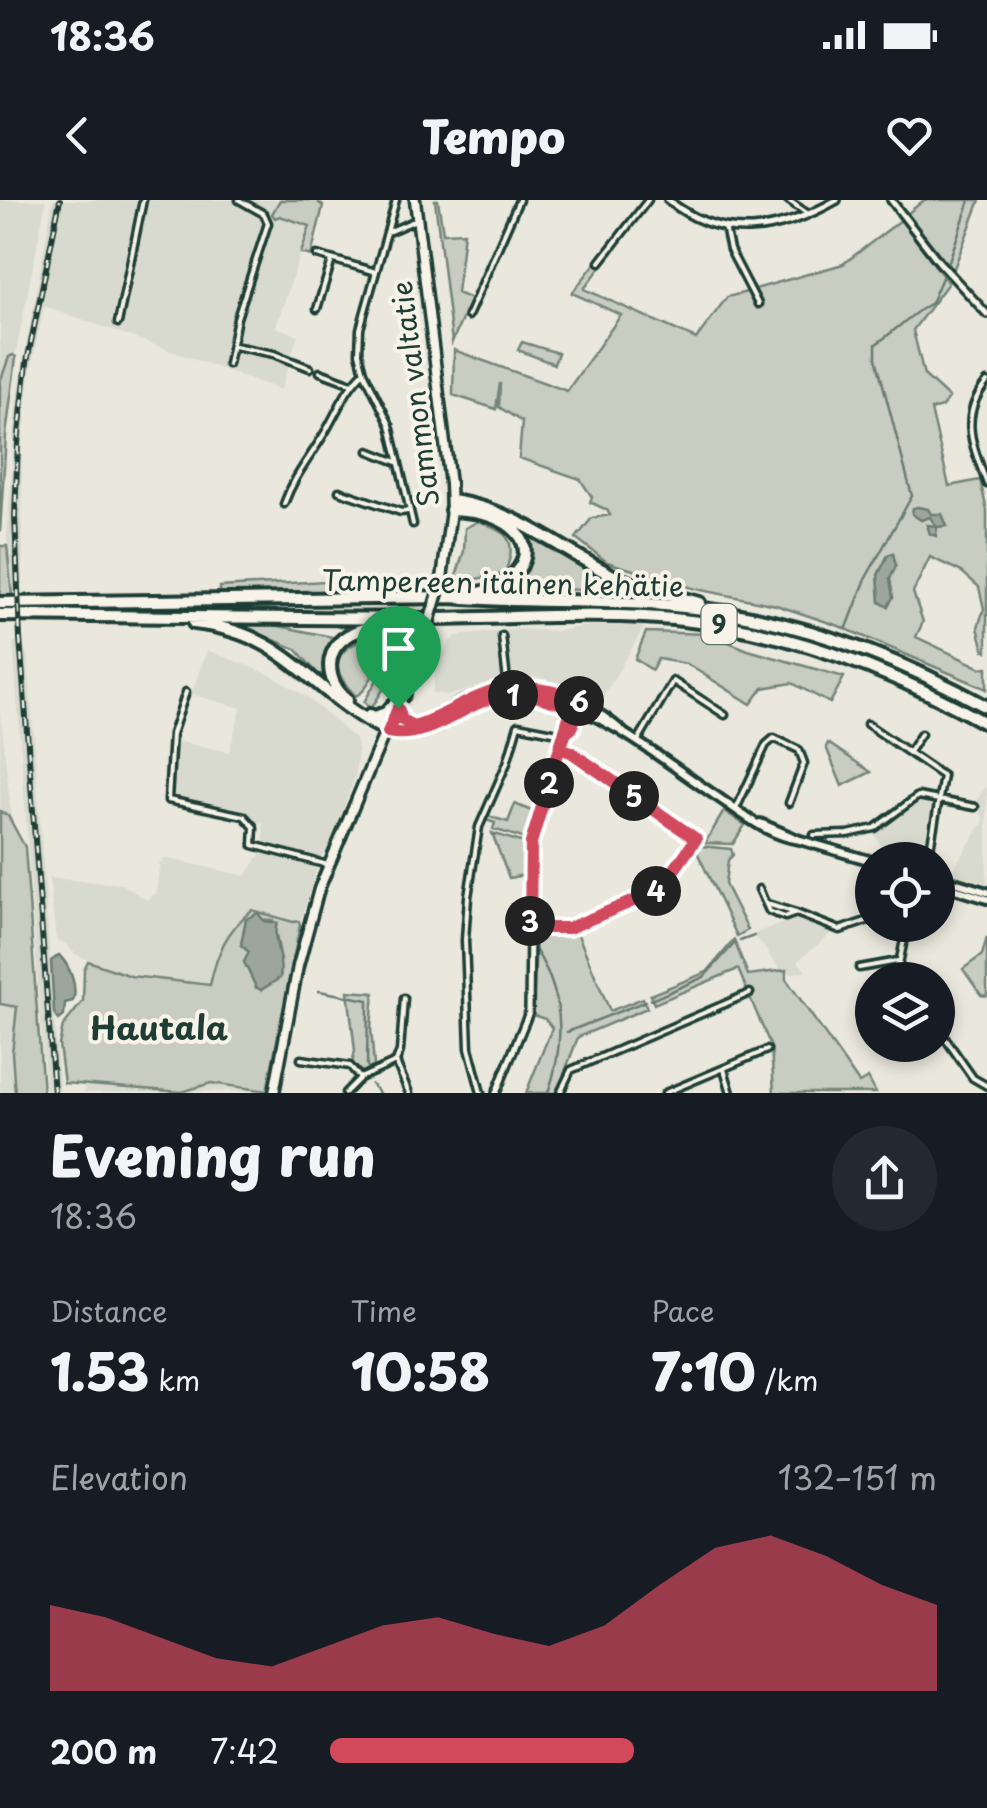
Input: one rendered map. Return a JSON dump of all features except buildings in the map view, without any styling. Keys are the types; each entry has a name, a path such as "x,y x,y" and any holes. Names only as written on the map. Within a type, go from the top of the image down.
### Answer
{"highway":[{"path":"451,597 482,593 508,583 518,572 523,552 516,532 503,521 452,505"},
{"path":"452,505 510,516 604,572 734,614"},
{"name":"Tampereen itäinen kehätie","path":"0,602 451,597 647,604 734,614 810,632 866,650 987,706"},
{"name":"Tampereen itäinen kehätie","path":"0,615 432,619 612,616 725,625 808,644 875,668 987,724"},
{"path":"153,618 216,626 255,638 296,663 348,709 390,728"},
{"path":"390,728 341,695 332,682 329,665 336,646 360,630 432,619"},
{"path":"374,717 386,713 404,694"}],"main road":[{"name":"Sammon valtatie","path":"274,1093 305,938 328,865 404,694 442,579 452,505 414,200"},
{"path":"390,728 419,732 477,702 508,692"},
{"path":"390,728 413,726 435,718 476,696 508,692 577,706 754,820 800,840 855,856"},
{"path":"398,708 402,720 413,726"},
{"path":"955,886 987,895"}],"street":[{"path":"118,324 144,200"},
{"path":"228,364 268,223 264,214 239,200"},
{"path":"468,316 518,200"},
{"path":"600,262 648,200"},
{"path":"668,200 690,215 726,227 771,228 809,216 838,200"},
{"path":"788,200 804,208 809,216"},
{"path":"891,200 938,262 987,314"},
{"path":"394,201 359,335 364,372 388,418 414,524"},
{"path":"388,232 416,220"},
{"path":"726,227 730,251 758,304"},
{"path":"317,255 376,272"},
{"path":"317,309 332,260"},
{"path":"232,345 274,354 310,368"},
{"path":"320,372 352,384"},
{"path":"284,504 294,477 316,449 352,384 364,372"},
{"path":"986,484 969,426 970,412 987,382"},
{"path":"369,451 397,462"},
{"path":"339,491 403,512 408,510"},
{"path":"502,636 508,692"},
{"path":"636,742 673,681 725,714"},
{"path":"186,692 172,734 168,800 244,816 254,826 253,845 328,865"},
{"path":"496,1093 530,1012 531,843 577,706"},
{"path":"867,724 943,776 930,842"},
{"path":"481,1093 470,1056 466,940 479,827 507,764 517,726 566,734"},
{"path":"909,752 921,734"},
{"path":"736,809 766,745 774,738 798,750 804,764 789,803"},
{"path":"530,928 569,928 655,892 696,839 560,748"},
{"path":"814,835 875,828 913,798 975,808"},
{"path":"759,889 767,904 840,930 855,925"},
{"path":"898,962 903,942"},
{"path":"560,1093 571,1070 750,994"},
{"path":"404,998 396,1062 409,1093"},
{"path":"666,1093 767,1050"},
{"path":"955,1052 973,1078 987,1086"},
{"path":"301,1059 350,1066 360,1078"},
{"path":"345,1093 360,1078 396,1062"},
{"path":"724,1069 731,1093"}],"shaded area":[{"path":"0,200 46,200 8,394 0,394"},
{"path":"53,200 137,200 111,325 121,329 148,200 280,200 272,213 310,226 276,327 298,335 281,390 44,306 30,375 22,449 23,584 19,585 19,596 12,596 7,537 16,403"},
{"path":"280,200 320,200 323,206 311,256 301,253 310,226 272,214"},
{"path":"435,200 443,233 464,232 457,293 471,299 452,342"},
{"path":"924,200 980,200 953,271 907,214"},
{"path":"901,220 948,283 913,330 924,375 949,398 942,407 931,410 949,486 980,480 987,511 987,651 978,627 984,609 979,587 962,572 930,557 913,592 923,622 916,637 981,668 987,667 987,689 839,626 776,605 696,589 607,562 576,538 592,518 610,515 590,502 592,497 580,479 519,458 522,422 499,407 500,383 496,409 453,395 454,350 567,391 621,315 572,293 597,261 603,264 584,289 696,339 727,297 747,292 755,307 762,303 755,289 843,264"},
{"path":"522,342 558,353 554,364 518,350"},
{"path":"13,355 16,357 0,532 0,382"},
{"path":"913,508 931,514 942,514 947,526 937,527 936,536 930,534 927,525 936,526 930,517 921,520 912,514"},
{"path":"479,521 509,540 510,555 504,574 454,583 464,551 465,528"},
{"path":"532,532 616,586 616,590 512,589 528,570"},
{"path":"0,546 7,546 12,596 0,596"},
{"path":"893,553 896,566 890,579 893,597 888,607 880,602 878,575 888,555"},
{"path":"325,581 326,591 220,593 220,587"},
{"path":"269,624 332,637 324,674 318,674 296,649 238,625"},
{"path":"587,626 645,626 598,705 565,686 524,676 450,695 432,693 436,667 457,636"},
{"path":"646,632 709,634 748,650 844,677 830,703 792,683 763,688 751,704 687,664 658,659 652,670 635,659"},
{"path":"383,634 412,636 414,640 371,709 364,702 395,649 386,647 374,655 372,677 356,696 339,672 338,663 341,655 357,642"},
{"path":"22,639 28,658 60,1093 46,1093 13,643"},
{"path":"207,650 271,675 306,696 355,739 355,777 328,850 322,856 315,858 264,844 263,823 171,798 176,741 229,752 241,708 191,694"},
{"path":"0,710 25,939 31,1093 0,1093"},
{"path":"828,743 871,772 842,786 826,747"},
{"path":"987,785 987,883 955,874 955,865 984,821 976,801"},
{"path":"916,800 932,805 924,842 879,842 873,832"},
{"path":"515,804 534,812 526,839 493,829 495,823 486,820 488,816 508,822"},
{"path":"0,811 8,816 25,847 43,1093 15,1093 12,1053 17,1007 0,1004"},
{"path":"724,811 745,825 733,844 705,843"},
{"path":"492,833 524,843 524,875 509,878"},
{"path":"700,846 731,849 725,884 748,930 737,936 698,854"},
{"path":"262,851 317,867 302,917 293,922 252,910 219,948 210,985 114,972 75,954 56,940 49,878 122,884 147,900 156,892 160,862 166,858 246,876"},
{"path":"252,910 299,921 300,925 267,1091 211,1083 182,1092 64,1083 59,1045 63,1026 83,1001 88,961 131,976 210,985 224,943","holes":["246,919 273,920 281,960 256,987 249,952 241,945"]},
{"path":"258,913 264,921 277,923 281,971 280,978 261,990 244,962 249,952 241,945 246,919"},
{"path":"804,918 835,930 798,961 806,972 783,974 754,934"},
{"path":"576,930 610,1011 643,998 647,1008 578,1037 557,1093 526,1093 552,1028 545,1019 533,1015 536,935"},
{"path":"987,937 987,996 981,995 963,969 982,955"},
{"path":"734,940 748,975 786,970 786,979 859,1083 868,1078 876,1093 774,1093 771,1047 738,969 654,1004 650,995 707,972"},
{"path":"59,955 70,971 74,989 73,1001 65,1003 64,1016 59,1020 54,1013 51,961"},
{"path":"348,991 374,993 374,1066 362,1072 352,1063 355,1051"},
{"path":"210,1083 267,1091 182,1092"},
{"path":"84,1085 181,1092 85,1093"}],"waterway":[{"path":"948,264 970,200"},
{"path":"846,630 867,576 912,496 876,358 876,344 931,303 944,273"},
{"path":"740,941 754,936"},
{"path":"651,1000 704,977 734,944"},
{"path":"536,951 552,985 559,1020 557,1056 548,1093"},
{"path":"319,991 368,1000 367,1066"},
{"path":"567,1032 646,1001"},
{"path":"371,1084 379,1093"}],"railway":[{"path":"54,1093 20,638 15,516 27,362 60,200"}],"district":[{"name":"Hautala","path":"159,1027"}],"route":[{"path":"398,708 388,732 411,734 431,728 477,702 508,695 508,688 566,695 579,701 579,710 560,748 696,839 655,892 569,928 530,928 531,843 572,707 532,695 508,695 508,688 476,696 413,726 400,718 398,708"}]}
